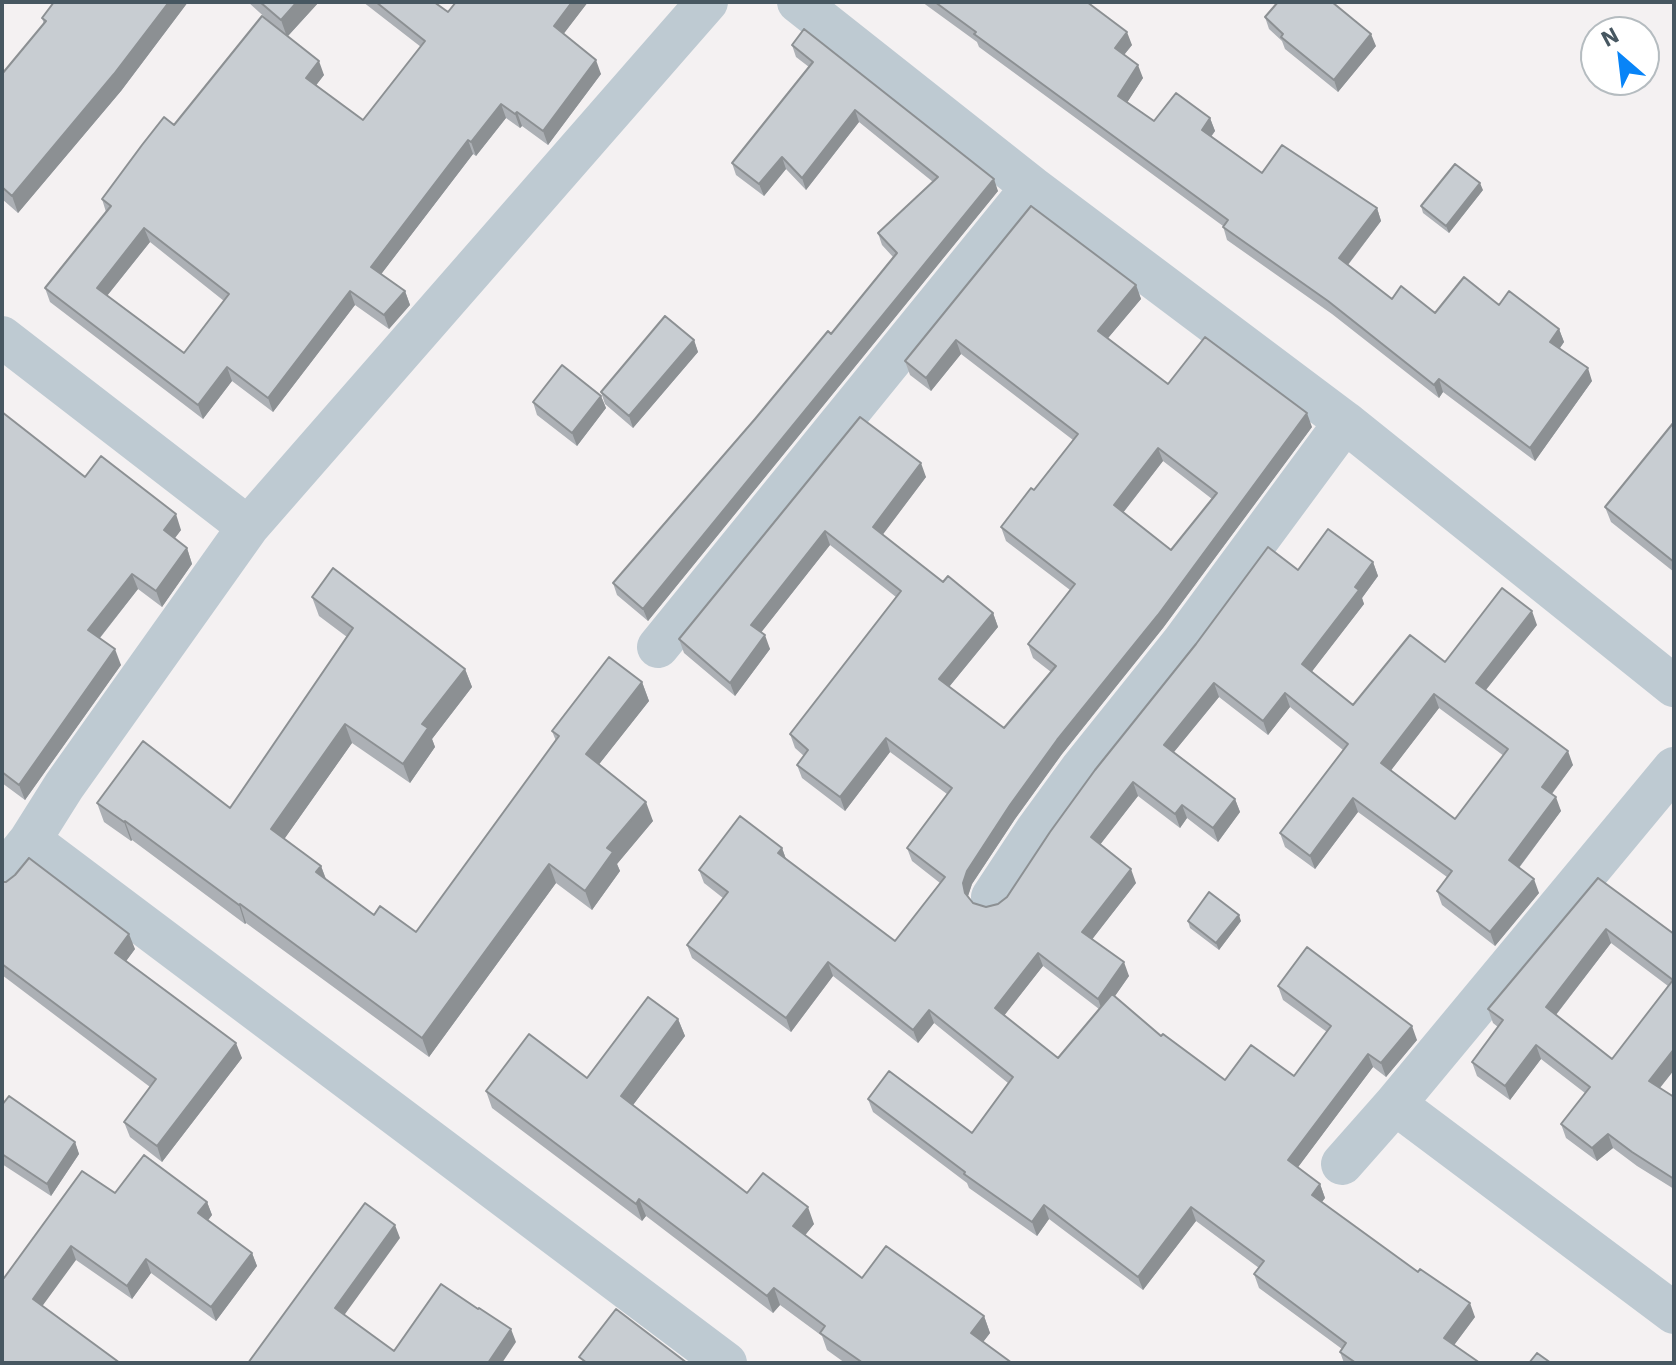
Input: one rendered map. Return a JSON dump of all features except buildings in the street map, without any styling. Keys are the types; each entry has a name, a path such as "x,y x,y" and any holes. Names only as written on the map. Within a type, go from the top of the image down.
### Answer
{"street":[{"path":"2,875 30,840 64,786 248,527 707,2"},
{"path":"798,2 1032,187 1345,422 1674,686"},
{"path":"658,647 1032,187"},
{"path":"2,337 248,527"},
{"path":"992,897 1081,769 1182,643 1345,422"},
{"path":"1342,1164 1674,768"},
{"path":"30,840 726,1363"},
{"path":"1395,1104 1674,1313"}]}
